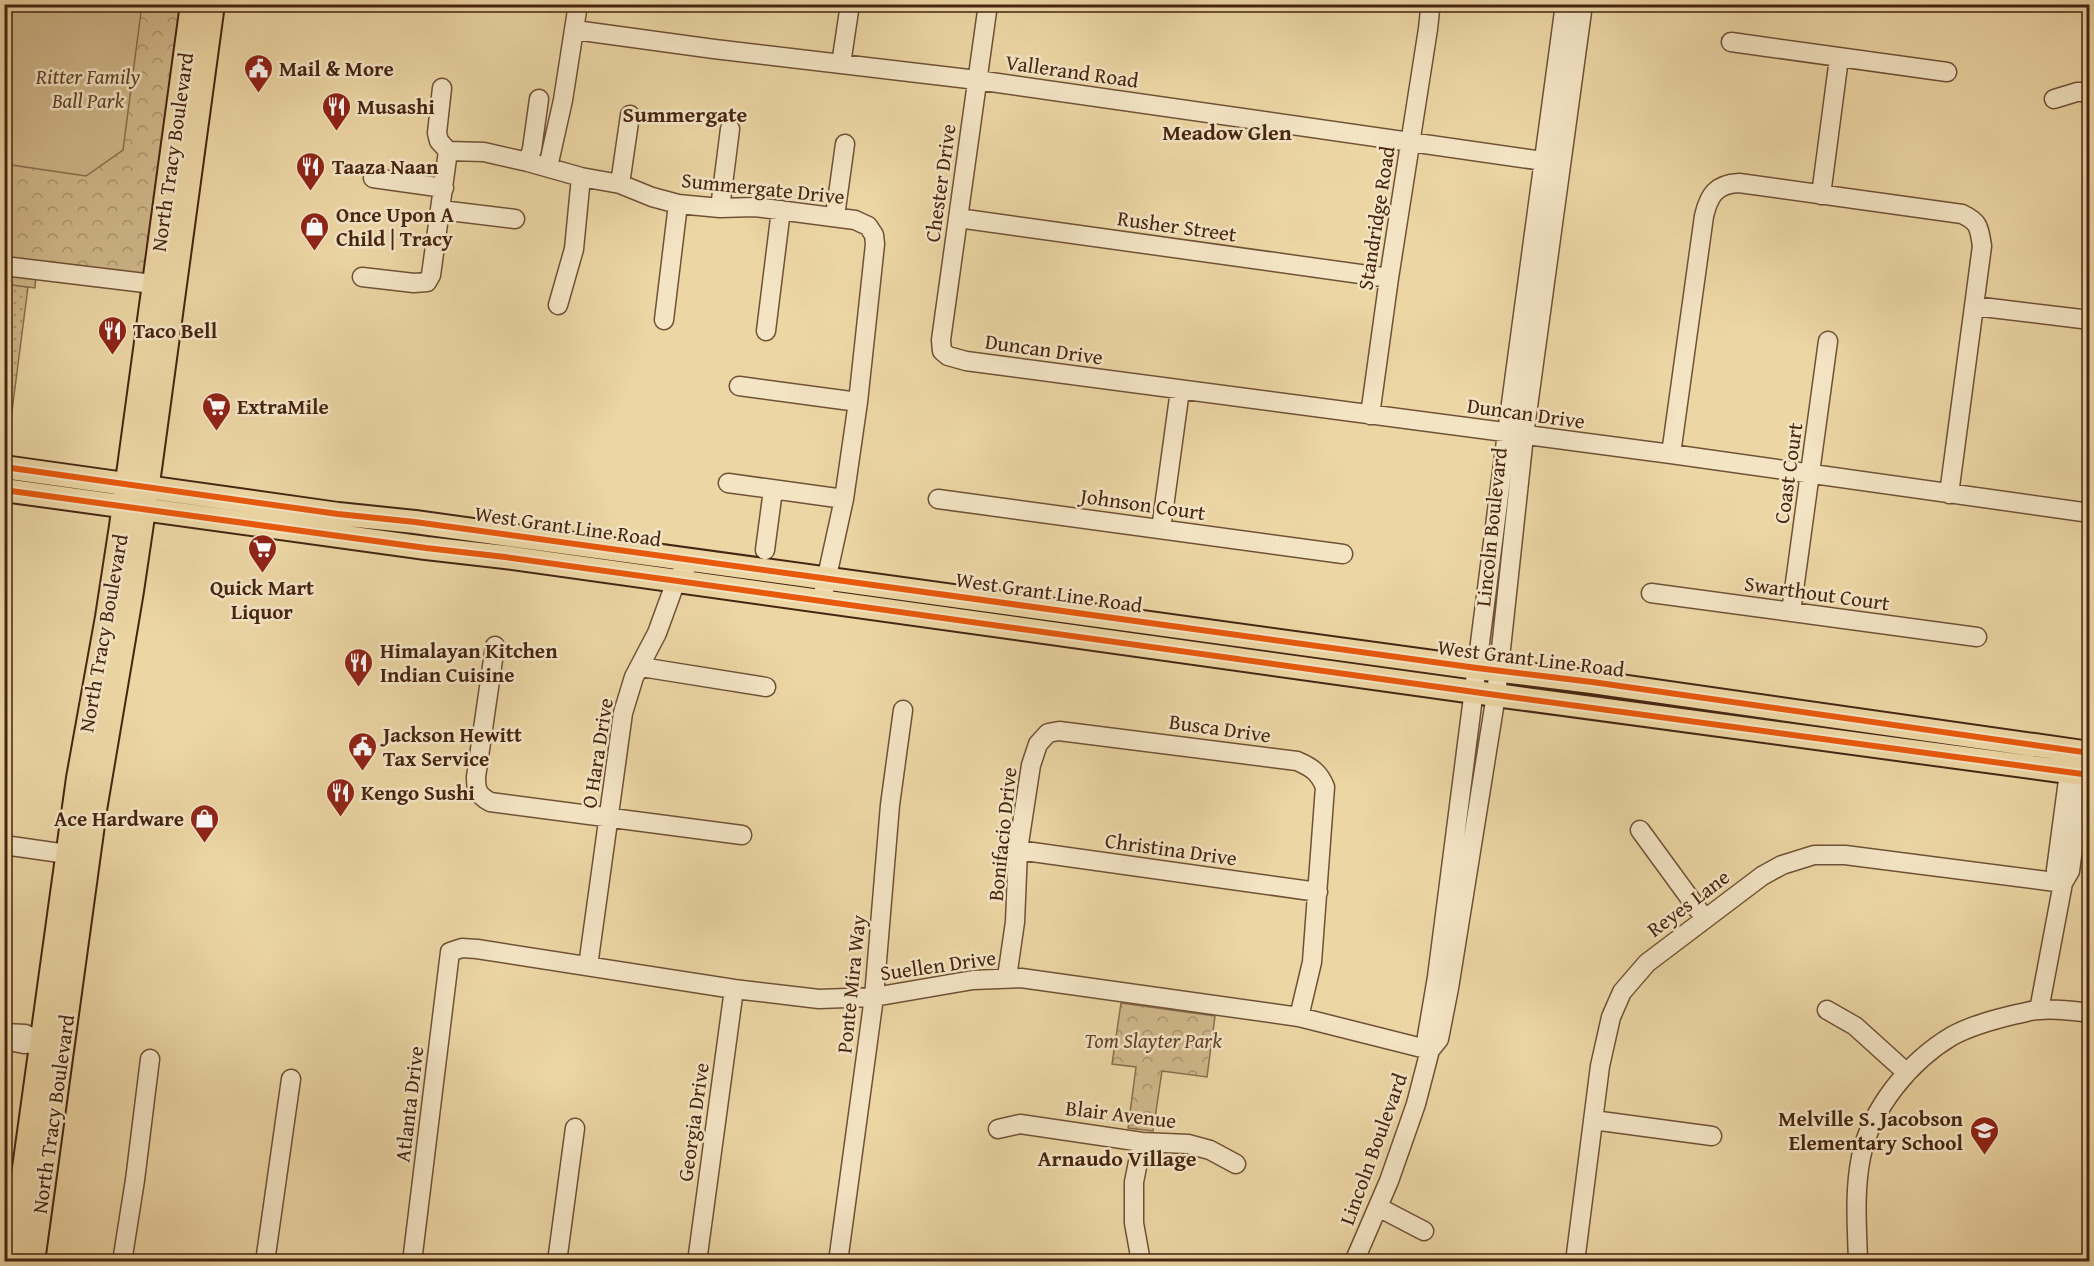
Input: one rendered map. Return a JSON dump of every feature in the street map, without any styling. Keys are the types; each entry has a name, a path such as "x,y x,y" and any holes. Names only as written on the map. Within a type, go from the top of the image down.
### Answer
{"main road":[{"name":"North Tracy Boulevard","path":"33,1262 96,802 126,632 153,284 192,4"},
{"name":"North Tracy Boulevard","path":"11,1262 78,778 107,617 165,352 213,4"},
{"name":"West Grant Line Road","path":"4,467 135,497 414,547 483,554 823,600 1474,692 2082,765"},
{"name":"West Grant Line Road","path":"4,490 135,497 529,538 826,577 1488,670 1592,682 2082,765"},
{"path":"483,554 496,549 522,545 529,538"}],"street":[{"path":"548,167 563,100 578,4"},
{"path":"841,64 850,4"},
{"name":"Chester Drive","path":"956,358 942,351 941,340 988,4"},
{"name":"Standridge Road","path":"1370,415 1428,29 1430,10 1428,4"},
{"name":"Lincoln Boulevard","path":"1553,162 1565,4"},
{"name":"Lincoln Boulevard","path":"1430,1050 1427,1036 1437,977 1474,692 1488,670 1515,435 1553,162 1583,4"},
{"name":"Vallerand Road","path":"575,30 714,50 977,80 1553,162"},
{"path":"1731,42 1947,72"},
{"path":"1821,195 1839,58"},
{"path":"363,277 414,283 427,282 431,275 448,151 439,141 436,133 442,88"},
{"path":"2054,99 2077,92 2090,92"},
{"path":"528,162 539,99"},
{"path":"620,184 630,115"},
{"path":"720,208 730,129"},
{"path":"835,216 845,144"},
{"name":"Summergate Drive","path":"448,151 484,152 528,162 581,177 620,184 652,197 678,204 720,208 755,207 835,216 855,220 868,226 874,235 875,243 858,402 844,499 823,600"},
{"path":"558,305 574,249 581,177"},
{"path":"373,178 444,188"},
{"path":"1671,454 1707,201 1714,192 1727,183 1739,183 1962,214 1974,220 1980,228 1982,246 1949,494"},
{"path":"664,320 678,204"},
{"path":"441,210 515,219"},
{"path":"766,332 781,210"},
{"name":"Rusher Street","path":"958,218 1389,278"},
{"path":"4,266 153,284 158,287 162,298 158,335 165,352"},
{"path":"1974,306 2090,320"},
{"name":"Coast Court","path":"1791,612 1828,340"},
{"name":"Duncan Drive","path":"956,358 2090,513"},
{"path":"739,386 858,402"},
{"path":"1161,529 1180,390"},
{"path":"728,483 844,499"},
{"path":"765,550 773,490"},
{"name":"Johnson Court","path":"938,499 1343,554"},
{"name":"O Hara Drive","path":"588,966 623,713 630,689 657,633 676,581 691,560"},
{"name":"Swarthout Court","path":"1651,593 1977,637"},
{"path":"495,646 476,777 476,790 480,797 490,802 742,835"},
{"path":"641,667 766,687"},
{"name":"Lincoln Boulevard","path":"1354,1262 1378,1208 1416,1104 1430,1050 1439,1039 1497,695 1488,670"},
{"name":"Ponte Mira Way","path":"838,1262 874,997 890,805 903,710"},
{"name":"Bonifacio Drive","path":"1007,977 1015,922 1018,850 1031,765 1038,744 1048,733 1059,731 1081,734"},
{"name":"Busca Drive","path":"1081,734 1297,761 1310,766 1320,776 1325,788 1325,803 1312,962 1299,1017"},
{"path":"2039,1010 2063,883 2056,870 2082,765"},
{"path":"1640,830 1705,919"},
{"path":"4,845 67,854 74,858 76,873 70,925 76,942"},
{"name":"Christina Drive","path":"1018,850 1318,892"},
{"name":"Reyes Lane","path":"1575,1262 1600,1066 1611,1017 1622,992 1647,963 1762,876 1782,865 1814,855 1845,855 2063,883"},
{"name":"Suellen Drive","path":"450,952 462,948 477,949 734,989 819,999 874,997 973,980 1007,977 1299,1017 1430,1050"},
{"name":"Atlanta Drive","path":"412,1262 450,952"},
{"name":"Georgia Drive","path":"697,1262 734,989"},
{"path":"1858,1262 1855,1197 1861,1156 1870,1130 1883,1105 1907,1073 1932,1050 1954,1035 1996,1019 2039,1010 2090,1013"},
{"path":"1827,1011 1855,1026 1907,1073"},
{"path":"4,1033 25,1034 48,1047 51,1053 41,1133 46,1164"},
{"path":"4,1040 24,1044 41,1042"},
{"path":"122,1262 150,1059"},
{"path":"265,1262 291,1079"},
{"path":"1593,1120 1712,1136"},
{"name":"Blair Avenue","path":"998,1129 1020,1124 1142,1142 1188,1144 1210,1150 1236,1164"},
{"path":"557,1262 575,1128"},
{"path":"1141,1262 1134,1223 1134,1182 1142,1142"},
{"path":"1378,1208 1424,1231"}],"green space":[{"name":"Ritter Family Ball Park","path":"5,5 184,5 145,275 36,274 35,288 5,284"},
{"path":"5,5 91,5 141,12 123,150 86,176 5,164"},
{"path":"5,284 28,287 7,450 5,450"},
{"name":"Tom Slayter Park","path":"1121,1003 1215,1016 1207,1077 1162,1071 1153,1131 1128,1128 1136,1067 1112,1064"}],"cycle path":[{"path":"4,467 1592,682 2090,753"},
{"path":"4,490 2090,775"}],"place":[{"name":"Mail & More","path":"258,94"},
{"name":"Musashi","path":"336,132"},
{"name":"Taaza Naan","path":"311,192"},
{"name":"Once Upon A Child | Tracy","path":"315,252"},
{"name":"Taco Bell","path":"112,356"},
{"name":"ExtraMile","path":"216,432"},
{"name":"Quick Mart Liquor","path":"262,574"},
{"name":"Himalayan Kitchen Indian Cuisine","path":"359,688"},
{"name":"Jackson Hewitt Tax Service","path":"362,772"},
{"name":"Kengo Sushi","path":"340,818"},
{"name":"Ace Hardware","path":"205,844"},
{"name":"Melville S. Jacobson Elementary School","path":"1984,1156"}],"district":[{"name":"Summergate","path":"685,114"},
{"name":"Meadow Glen","path":"1227,132"},
{"name":"Arnaudo Village","path":"1117,1158"}]}
